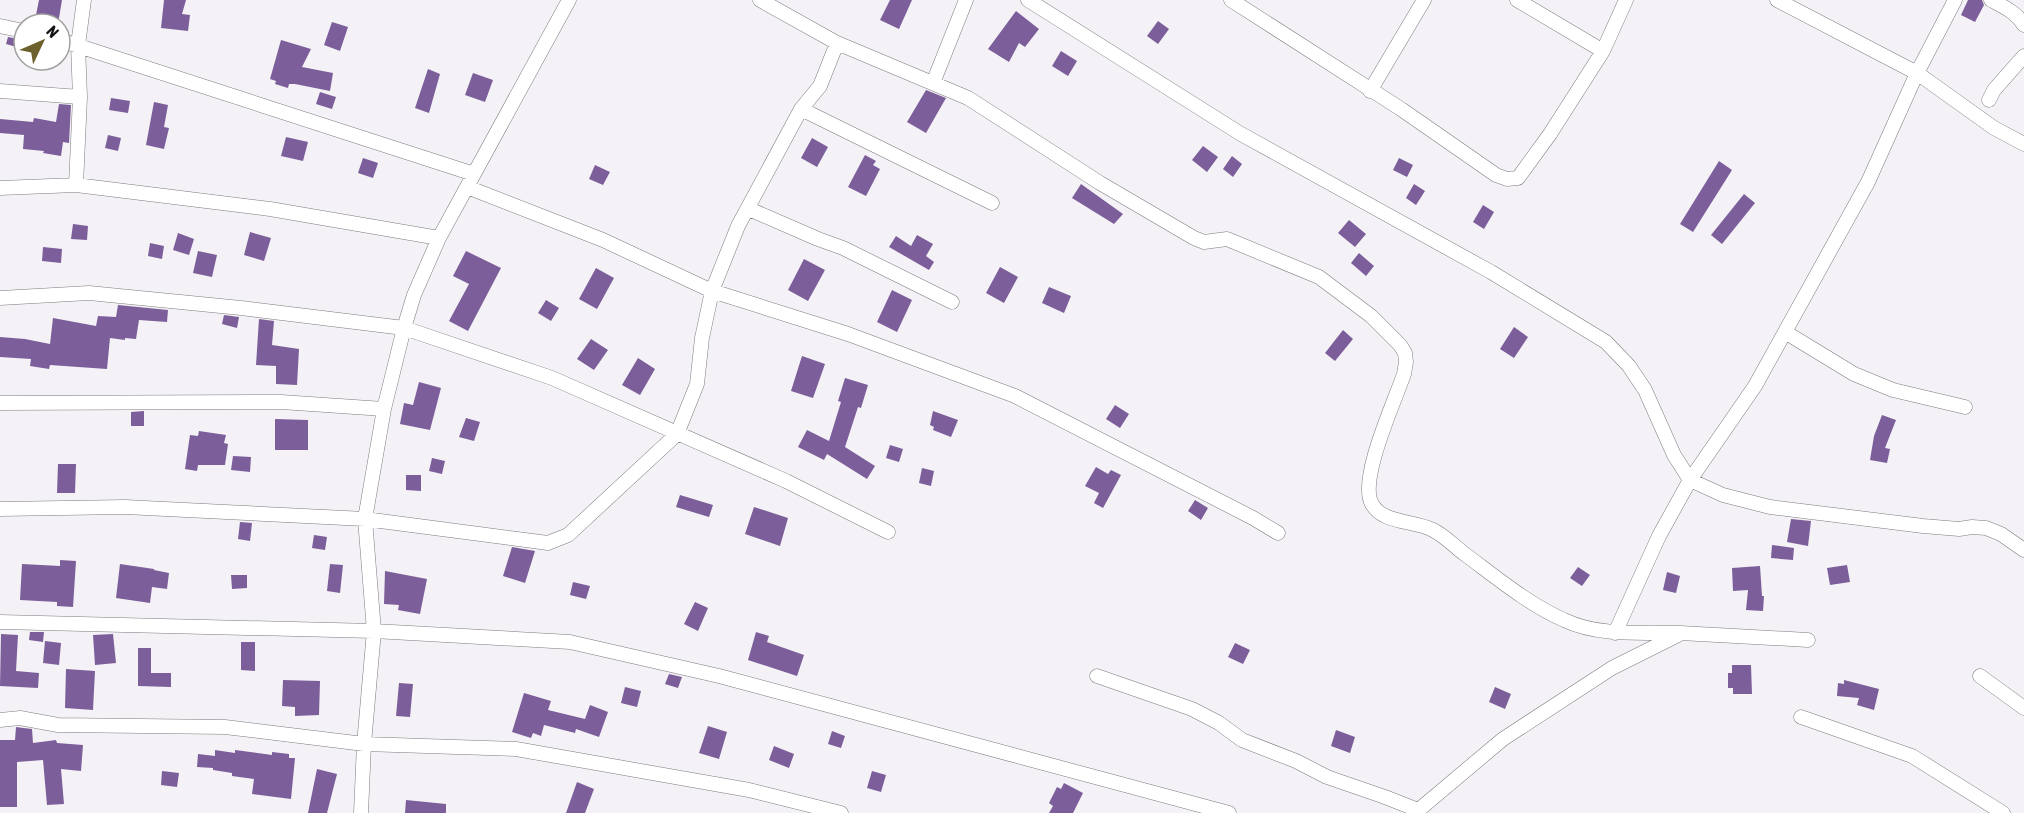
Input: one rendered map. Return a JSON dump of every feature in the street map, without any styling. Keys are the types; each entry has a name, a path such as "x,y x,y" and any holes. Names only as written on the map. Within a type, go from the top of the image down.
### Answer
{"street":[{"path":"76,185 80,97 78,45 84,0"},
{"path":"361,813 364,744 374,631 365,519 384,409 404,328 414,295 439,238 569,0"},
{"path":"760,0 837,43 968,98 1100,183 1194,238 1204,242 1227,239 1319,277 1371,316 1400,345 1405,353 1406,362 1404,374 1371,468 1368,488 1372,504 1384,516 1433,530 1528,601 1565,621 1588,628 1615,633 1681,633 1808,640"},
{"path":"933,83 966,0"},
{"path":"1028,0 1241,134 1491,272 1606,342 1629,366 1645,390 1674,455 1690,480 1723,495 1770,507 1923,526 1959,529 1986,528 2001,534 2024,550"},
{"path":"1231,0 1401,109 1497,175 1507,178 1518,178 1550,134 1603,51 1626,0"},
{"path":"1370,91 1424,0"},
{"path":"1517,0 1603,51"},
{"path":"1777,0 1917,73 1994,128 2024,144"},
{"path":"1615,633 1659,536 1690,480 1755,387 1868,182 1917,73 1955,0"},
{"path":"1991,0 2010,10 2020,18 2024,25"},
{"path":"72,43 474,174"},
{"path":"0,509 124,507 365,519 548,543 568,535 677,434 697,384 702,338 712,291 738,226 801,109 820,86 837,43"},
{"path":"1989,100 1994,90 2024,56"},
{"path":"0,91 80,97"},
{"path":"801,109 992,203"},
{"path":"0,188 76,185 270,209 439,238"},
{"path":"467,187 603,240 712,291 848,334 1015,396 1278,533"},
{"path":"748,209 843,248 952,302"},
{"path":"0,297 89,293 241,308 404,328 552,378 786,481 888,532"},
{"path":"1785,332 1854,374 1893,390 1965,407"},
{"path":"0,404 281,402 384,409"},
{"path":"0,622 374,631 570,642 719,676 1229,813"},
{"path":"1097,676 1192,709 1219,723 1242,740 1296,761 1327,777 1417,812 1503,739 1612,668 1681,633"},
{"path":"1980,676 2024,708"},
{"path":"1801,717 1912,756 2003,813"},
{"path":"0,720 20,718 58,725 225,728 364,744 516,749 749,790 841,813"}],"building":[{"path":"39,0 62,0 60,12 37,12"},
{"path":"164,0 186,0 182,14 190,15 188,31 161,28"},
{"path":"890,0 912,0 899,29 880,20"},
{"path":"1968,0 1982,0 1984,5 1975,22 1961,15"},
{"path":"1016,11 1039,29 1025,47 1019,43 1009,62 988,49"},
{"path":"1158,21 1169,29 1158,44 1147,36"},
{"path":"332,22 348,27 340,51 324,45"},
{"path":"8,37 12,38 12,46 6,44"},
{"path":"281,40 311,49 302,67 333,73 330,91 295,84 289,84 288,88 275,84 276,81 270,79"},
{"path":"1061,51 1077,61 1068,76 1052,66"},
{"path":"428,69 440,74 429,113 415,108"},
{"path":"473,73 493,80 485,102 465,95"},
{"path":"926,90 946,98 926,133 907,122"},
{"path":"320,92 336,97 332,109 316,104"},
{"path":"111,98 130,101 128,113 109,110"},
{"path":"154,102 168,105 164,127 169,128 164,149 146,145"},
{"path":"59,104 71,105 69,143 63,142 61,156 43,153 44,151 23,149 24,135 0,133 0,119 33,122 34,118 56,122"},
{"path":"108,135 121,138 118,151 105,148"},
{"path":"286,137 308,142 303,161 281,156"},
{"path":"812,138 828,147 817,167 801,158"},
{"path":"1203,146 1218,157 1207,172 1192,160"},
{"path":"865,155 876,161 873,165 880,169 866,196 848,187"},
{"path":"1232,156 1242,164 1233,177 1223,169"},
{"path":"363,158 378,163 373,178 358,173"},
{"path":"1399,158 1413,165 1407,177 1393,170"},
{"path":"1719,161 1732,170 1693,232 1680,224"},
{"path":"595,165 610,172 603,185 589,179"},
{"path":"1081,184 1123,214 1114,224 1072,198"},
{"path":"1414,184 1425,191 1416,205 1406,198"},
{"path":"1744,194 1755,203 1722,244 1711,235"},
{"path":"1483,205 1494,212 1484,229 1473,222"},
{"path":"1349,220 1366,234 1355,247 1338,233"},
{"path":"73,224 88,226 87,240 71,239"},
{"path":"250,232 271,238 264,261 244,255"},
{"path":"178,233 194,239 189,255 173,250"},
{"path":"917,235 933,244 926,256 934,262 929,270 889,247 896,236 911,246"},
{"path":"150,243 164,246 162,259 148,256"},
{"path":"43,247 62,249 61,263 42,261"},
{"path":"198,251 217,255 212,277 193,273"},
{"path":"466,251 501,268 468,331 449,321 469,284 453,276"},
{"path":"1359,253 1374,266 1366,276 1351,263"},
{"path":"804,259 825,270 808,301 788,290"},
{"path":"1000,267 1018,277 1004,303 986,293"},
{"path":"596,268 614,278 597,309 579,299"},
{"path":"1049,287 1071,296 1064,313 1042,303"},
{"path":"892,290 912,300 897,332 877,322"},
{"path":"546,300 559,308 551,321 538,313"},
{"path":"118,305 168,310 167,322 139,320 136,339 110,338 107,369 50,365 49,369 30,366 31,359 0,357 0,337 50,344 53,318 96,326 98,316 116,317"},
{"path":"224,315 239,317 237,328 222,324"},
{"path":"259,319 274,321 272,345 299,349 297,385 276,384 276,366 256,365"},
{"path":"1514,327 1528,337 1514,358 1500,349"},
{"path":"1343,330 1353,339 1335,361 1325,353"},
{"path":"591,339 608,350 594,370 577,359"},
{"path":"802,356 825,364 813,398 791,391"},
{"path":"638,358 655,369 640,395 622,385"},
{"path":"845,378 868,385 845,447 875,466 867,479 827,454 824,460 798,447 807,430 829,441 841,402 838,401"},
{"path":"419,382 441,388 430,430 400,424 404,403 413,405"},
{"path":"1115,405 1129,414 1120,428 1106,419"},
{"path":"144,411 144,426 131,426 131,412"},
{"path":"933,411 958,420 951,437 933,430 934,427 930,425"},
{"path":"1882,415 1896,420 1885,448 1890,449 1887,463 1870,460 1874,436"},
{"path":"466,418 480,422 474,441 459,437"},
{"path":"275,419 308,420 308,450 275,450"},
{"path":"199,431 226,435 224,443 228,444 225,465 198,465 197,471 185,469 190,435 198,436"},
{"path":"890,445 903,449 899,462 886,458"},
{"path":"233,456 251,457 250,472 231,470"},
{"path":"432,458 445,461 442,474 429,471"},
{"path":"58,464 76,464 75,493 57,493"},
{"path":"1096,467 1108,474 1111,470 1121,475 1103,508 1094,503 1099,493 1085,486"},
{"path":"922,468 934,471 931,486 919,483"},
{"path":"406,475 421,475 421,491 406,490"},
{"path":"680,495 713,505 709,517 676,507"},
{"path":"1195,500 1208,508 1201,520 1188,511"},
{"path":"754,507 788,518 780,546 745,534"},
{"path":"1791,519 1811,521 1808,546 1787,542"},
{"path":"240,522 252,523 250,541 238,539"},
{"path":"314,535 327,537 325,550 312,548"},
{"path":"1772,545 1794,548 1793,560 1771,558"},
{"path":"512,547 535,551 525,583 503,576"},
{"path":"60,560 76,561 73,607 57,606 57,602 20,600 22,564 60,566"},
{"path":"120,564 169,573 167,589 152,587 150,603 116,598"},
{"path":"330,564 343,565 340,593 327,591"},
{"path":"1847,565 1850,582 1830,585 1827,568"},
{"path":"1760,566 1762,596 1764,596 1763,611 1746,610 1748,590 1733,591 1732,568"},
{"path":"1578,567 1590,575 1582,586 1570,578"},
{"path":"385,571 427,579 420,614 398,610 399,605 384,604"},
{"path":"1667,572 1680,576 1676,593 1663,590"},
{"path":"231,575 247,575 247,588 232,589"},
{"path":"573,582 590,586 586,599 570,595"},
{"path":"695,602 708,608 698,631 684,624"},
{"path":"30,632 44,632 43,642 29,640"},
{"path":"756,632 769,636 767,642 804,655 797,676 748,660"},
{"path":"1,634 18,635 16,671 39,673 38,688 0,686"},
{"path":"113,634 116,663 95,665 93,635"},
{"path":"45,641 61,643 59,665 43,663"},
{"path":"241,642 255,642 255,671 241,670"},
{"path":"1235,643 1250,650 1243,664 1228,657"},
{"path":"138,648 151,648 151,673 171,673 171,687 138,686"},
{"path":"1732,665 1751,665 1752,694 1733,694 1733,688 1728,688 1728,673 1732,673"},
{"path":"66,669 95,671 93,710 65,708"},
{"path":"669,674 682,677 678,688 665,684"},
{"path":"283,680 320,681 319,715 295,716 295,707 282,706"},
{"path":"1844,680 1879,689 1874,710 1857,705 1859,698 1837,696 1838,683 1844,684"},
{"path":"399,683 413,684 410,717 396,716"},
{"path":"625,687 641,691 637,707 621,703"},
{"path":"1495,687 1511,694 1505,709 1489,702"},
{"path":"524,693 551,701 548,710 585,719 590,705 608,712 599,737 576,729 575,733 544,725 541,736 533,733 531,738 512,732"},
{"path":"708,726 727,732 719,759 699,753"},
{"path":"16,727 32,729 33,743 56,740 57,743 83,745 81,771 61,769 64,804 47,805 43,760 17,762 17,807 0,807 0,740 15,740"},
{"path":"1336,730 1355,737 1350,753 1331,746"},
{"path":"832,731 845,736 841,748 828,744"},
{"path":"774,746 794,754 789,768 769,760"},
{"path":"215,750 272,755 272,752 289,754 289,758 295,758 291,799 252,794 254,779 232,776 232,773 213,770 213,768 197,767 198,754 215,756"},
{"path":"317,769 337,774 327,813 308,813"},
{"path":"162,771 179,773 177,787 161,785"},
{"path":"872,771 886,775 881,792 867,788"},
{"path":"577,782 594,789 585,813 566,813"},
{"path":"1064,783 1083,793 1073,813 1049,813 1053,806 1049,803 1057,787 1061,789"},
{"path":"406,800 446,804 446,813 405,813"}]}
